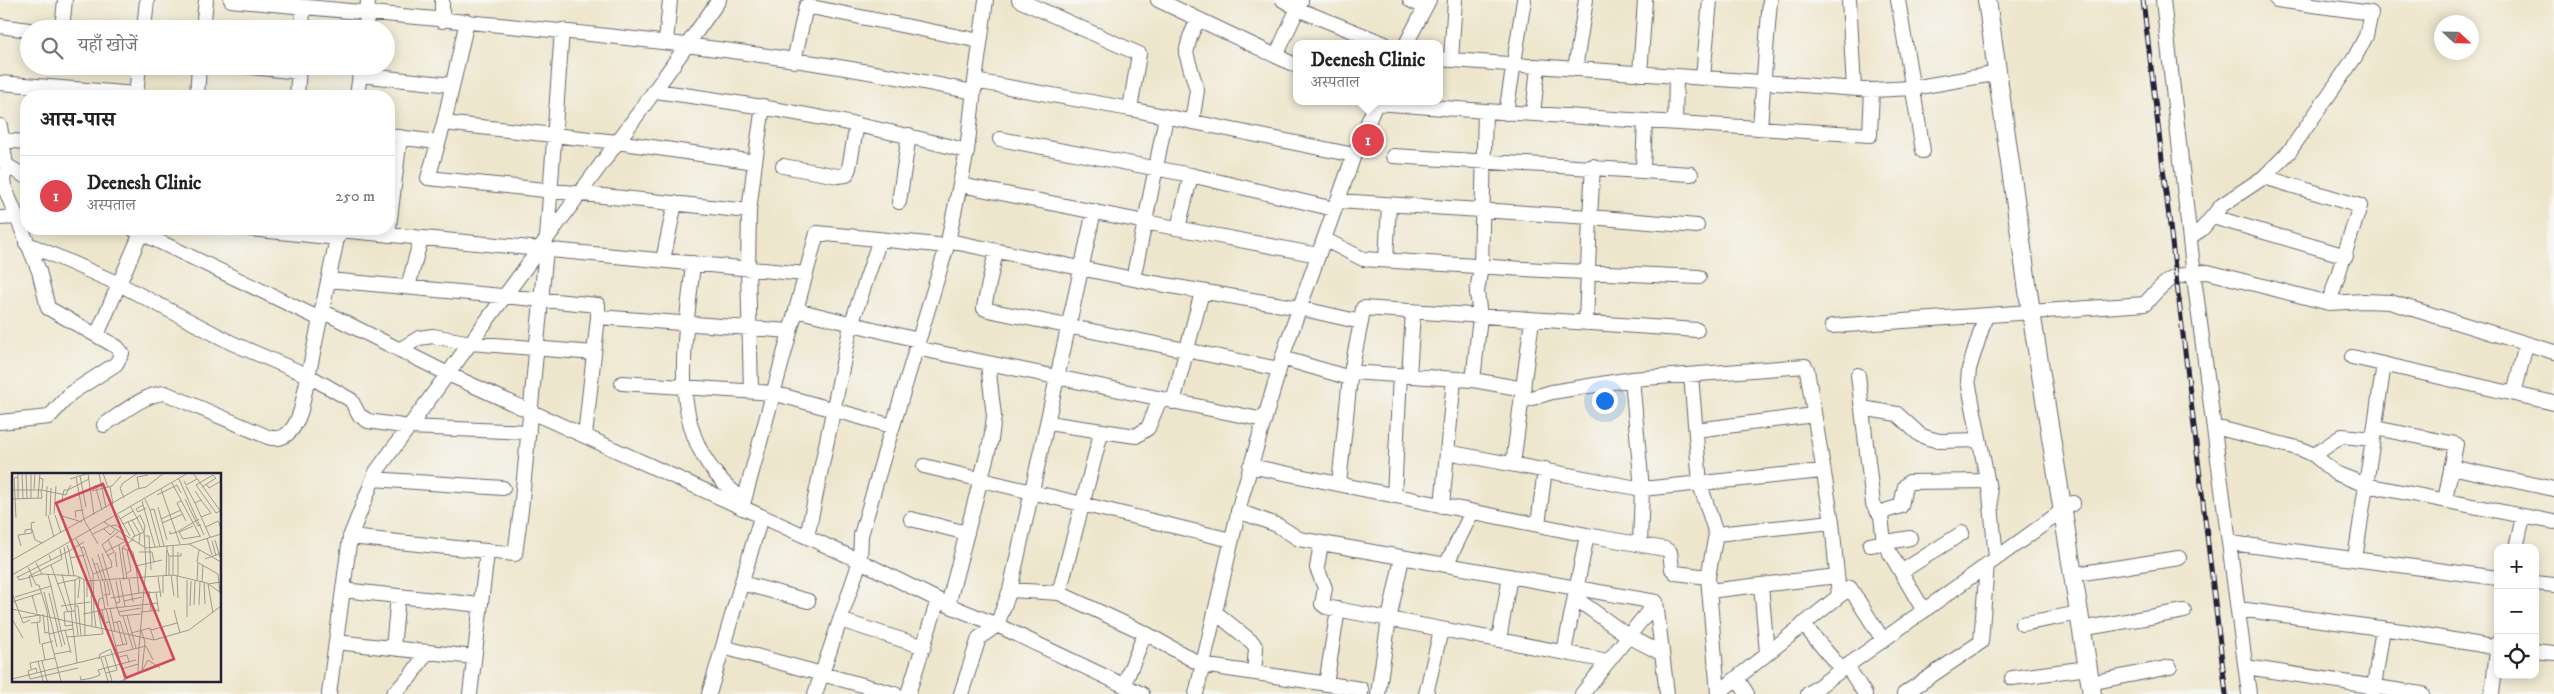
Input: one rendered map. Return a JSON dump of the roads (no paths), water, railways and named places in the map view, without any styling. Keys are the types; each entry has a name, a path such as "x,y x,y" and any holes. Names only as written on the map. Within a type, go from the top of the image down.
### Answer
{"main road":[{"path":"1988,0 2068,506 2080,614 2095,684"},
{"path":"1998,0 2036,312"},
{"path":"2068,506 2083,573 2092,627 2095,684"}],"street":[{"path":"63,20 65,0"},
{"path":"145,20 147,0"},
{"path":"204,20 206,0"},
{"path":"231,0 303,7 367,7 442,21 562,30 666,42 1130,109 1354,154"},
{"path":"442,0 442,21"},
{"path":"666,42 670,0"},
{"path":"328,694 350,538 373,479 409,427 544,245 578,193 655,91 719,0"},
{"path":"815,694 860,561 862,536 892,426 948,243 967,151 986,0"},
{"path":"1019,0 1139,54 1130,109"},
{"path":"1158,0 1293,64"},
{"path":"1283,0 1299,4 1376,40"},
{"path":"1408,40 1426,4 1410,0"},
{"path":"1454,0 1445,59 1872,90 1913,88 1999,74"},
{"path":"1506,113 1524,0"},
{"path":"1576,69 1586,0"},
{"path":"1640,74 1645,0"},
{"path":"1703,77 1710,0"},
{"path":"1760,127 1770,0"},
{"path":"1849,0 1854,88"},
{"path":"1898,0 1923,151"},
{"path":"2163,0 2194,272 2231,542 2249,694"},
{"path":"2190,237 2213,217 2228,200 2264,177 2289,152 2355,57 2366,36 2371,13 2277,0"},
{"path":"1276,56 1299,4"},
{"path":"794,61 806,6 980,41"},
{"path":"302,20 303,7"},
{"path":"366,20 367,7"},
{"path":"1192,122 1196,90 1186,53 1190,37 1198,19"},
{"path":"467,22 444,123 428,178 749,211"},
{"path":"0,26 20,29"},
{"path":"350,538 487,553 515,554 537,348 562,30"},
{"path":"1533,114 1538,67"},
{"path":"137,90 138,75"},
{"path":"197,90 198,75"},
{"path":"297,90 299,75"},
{"path":"358,90 360,75"},
{"path":"386,75 452,85"},
{"path":"1675,123 1676,76"},
{"path":"0,83 79,90"},
{"path":"1412,105 1506,113 1870,135 1872,90"},
{"path":"655,91 763,106 857,124 909,135 967,151"},
{"path":"1196,694 1238,511 1281,363 1354,154 1374,105"},
{"path":"752,391 748,268 749,211 763,106"},
{"path":"1473,380 1480,317 1477,292 1481,266 1485,111"},
{"path":"1133,279 1166,117"},
{"path":"1643,169 1645,122"},
{"path":"444,123 617,142 755,162"},
{"path":"783,166 838,176 846,175 857,124"},
{"path":"0,126 4,160 8,168 20,174"},
{"path":"899,202 909,135"},
{"path":"395,136 438,142"},
{"path":"1000,139 1156,168 1336,205 1389,205 1590,217 1696,226"},
{"path":"2,140 20,142"},
{"path":"1393,156 1643,169 1691,174"},
{"path":"1586,323 1593,166"},
{"path":"8,168 3,182 20,227"},
{"path":"1178,228 1191,176"},
{"path":"2264,177 2360,206 2346,256 2329,303"},
{"path":"961,185 1318,255"},
{"path":"663,260 675,203"},
{"path":"1386,260 1389,205"},
{"path":"961,694 979,638 997,625 1010,590 1094,211"},
{"path":"0,218 16,217"},
{"path":"2213,217 2346,256"},
{"path":"742,505 816,233 948,243 1202,292 1299,308 1361,322"},
{"path":"0,422 49,417 77,388 116,364 122,357 121,350 48,308 39,271 23,235"},
{"path":"97,335 119,284 136,235"},
{"path":"160,235 321,315 531,412 742,505 761,517 860,561 943,603 997,625 1142,694"},
{"path":"104,426 156,393 165,393 268,437 280,439 287,434 298,419 309,376 337,235"},
{"path":"395,235 544,245 663,260 805,274"},
{"path":"408,287 421,238"},
{"path":"807,537 851,325 880,239"},
{"path":"1324,239 1364,259 1698,277"},
{"path":"26,243 119,284 232,343 309,376 351,400 359,415 365,420 378,424 409,427 529,432"},
{"path":"996,251 984,308 998,313 1188,350 1351,375 1404,375 1473,380 1523,395 1632,379 1802,365 1807,370 1832,522 1839,596"},
{"path":"693,263 683,387 686,409 703,454 715,474 742,505"},
{"path":"1832,326 2145,304 2164,282 2194,272 2208,272 2329,303 2390,302 2554,352"},
{"path":"329,280 598,305 585,436"},
{"path":"1048,423 1101,433 1141,435 1166,401 1188,350 1202,292"},
{"path":"1339,484 1351,375 1363,308 1697,330"},
{"path":"796,310 988,364 1264,420"},
{"path":"1394,496 1404,375 1413,312"},
{"path":"1904,694 1981,642 1991,561 1992,512 1968,374 1986,315"},
{"path":"598,317 790,331"},
{"path":"1513,464 1532,320"},
{"path":"399,350 425,336 471,343 594,353"},
{"path":"2514,394 2526,344"},
{"path":"2352,357 2554,403"},
{"path":"908,694 924,647 943,603 967,533 982,480 993,428 988,364"},
{"path":"2355,559 2384,364"},
{"path":"1691,375 1700,484 1716,534 1708,584 1717,694"},
{"path":"1858,375 1873,504 1881,516"},
{"path":"1442,506 1454,379"},
{"path":"1632,379 1642,488 1640,544"},
{"path":"622,383 773,393 892,426"},
{"path":"1862,408 1897,414 1920,435 1928,438 1939,441 1979,440"},
{"path":"1696,430 1814,415"},
{"path":"2215,427 2301,449 2314,455 2335,473 2366,485 2554,522"},
{"path":"1059,593 1101,433"},
{"path":"2314,455 2332,440 2342,436 2374,434 2456,444 2444,500"},
{"path":"1447,452 1642,488 1700,484 1822,470"},
{"path":"924,466 1231,540"},
{"path":"1250,466 1668,550 1672,569 1676,573 1708,584 1761,585 1837,576"},
{"path":"2452,467 2554,489"},
{"path":"1538,525 1545,469"},
{"path":"373,479 504,488"},
{"path":"1924,610 1901,572 1877,544 1881,516 1885,511 1901,506 1905,486 1909,482 1987,481"},
{"path":"1808,694 2068,506"},
{"path":"1238,511 1277,525 1294,538 1510,576 1576,593 1656,602"},
{"path":"1446,565 1472,512"},
{"path":"709,694 761,517"},
{"path":"2517,544 2522,517"},
{"path":"912,519 967,533"},
{"path":"1716,534 1832,522"},
{"path":"1901,572 1962,533"},
{"path":"1564,652 1587,535"},
{"path":"1877,544 1910,538"},
{"path":"2231,542 2494,577"},
{"path":"1321,543 1317,568 1325,588 1322,604 1441,630 1608,661"},
{"path":"470,694 487,553"},
{"path":"1010,590 1059,593 1144,633 1202,665 1378,694 1389,619 1402,558"},
{"path":"2083,573 2179,558"},
{"path":"1499,640 1510,576"},
{"path":"742,583 808,601"},
{"path":"2539,583 2554,585"},
{"path":"1761,585 1767,653"},
{"path":"1717,694 1850,588 1882,640"},
{"path":"343,590 480,604"},
{"path":"1576,593 1628,636 1661,653"},
{"path":"393,648 398,596"},
{"path":"1582,694 1656,602"},
{"path":"1656,602 1667,694"},
{"path":"1326,684 1338,609"},
{"path":"2239,609 2383,628 2494,646"},
{"path":"2092,627 2184,611"},
{"path":"1215,612 1253,643 1256,648 1254,673"},
{"path":"2022,624 2080,614"},
{"path":"840,620 924,647"},
{"path":"1803,624 1844,668 1865,694"},
{"path":"2374,690 2383,628"},
{"path":"1426,694 1441,630"},
{"path":"1124,685 1144,633"},
{"path":"336,642 474,657"},
{"path":"723,647 895,694"},
{"path":"2539,651 2554,653"},
{"path":"393,694 410,677 427,652"},
{"path":"2012,678 2095,684 2170,667"},
{"path":"2246,667 2374,690 2422,694"},
{"path":"2492,694 2494,675"},
{"path":"1736,678 1747,694"},
{"path":"851,694 867,686"}],"railway":[{"path":"2143,0 2226,694"}],"place":[{"name":"Deenesh Clinic","path":"1368,140"}]}
